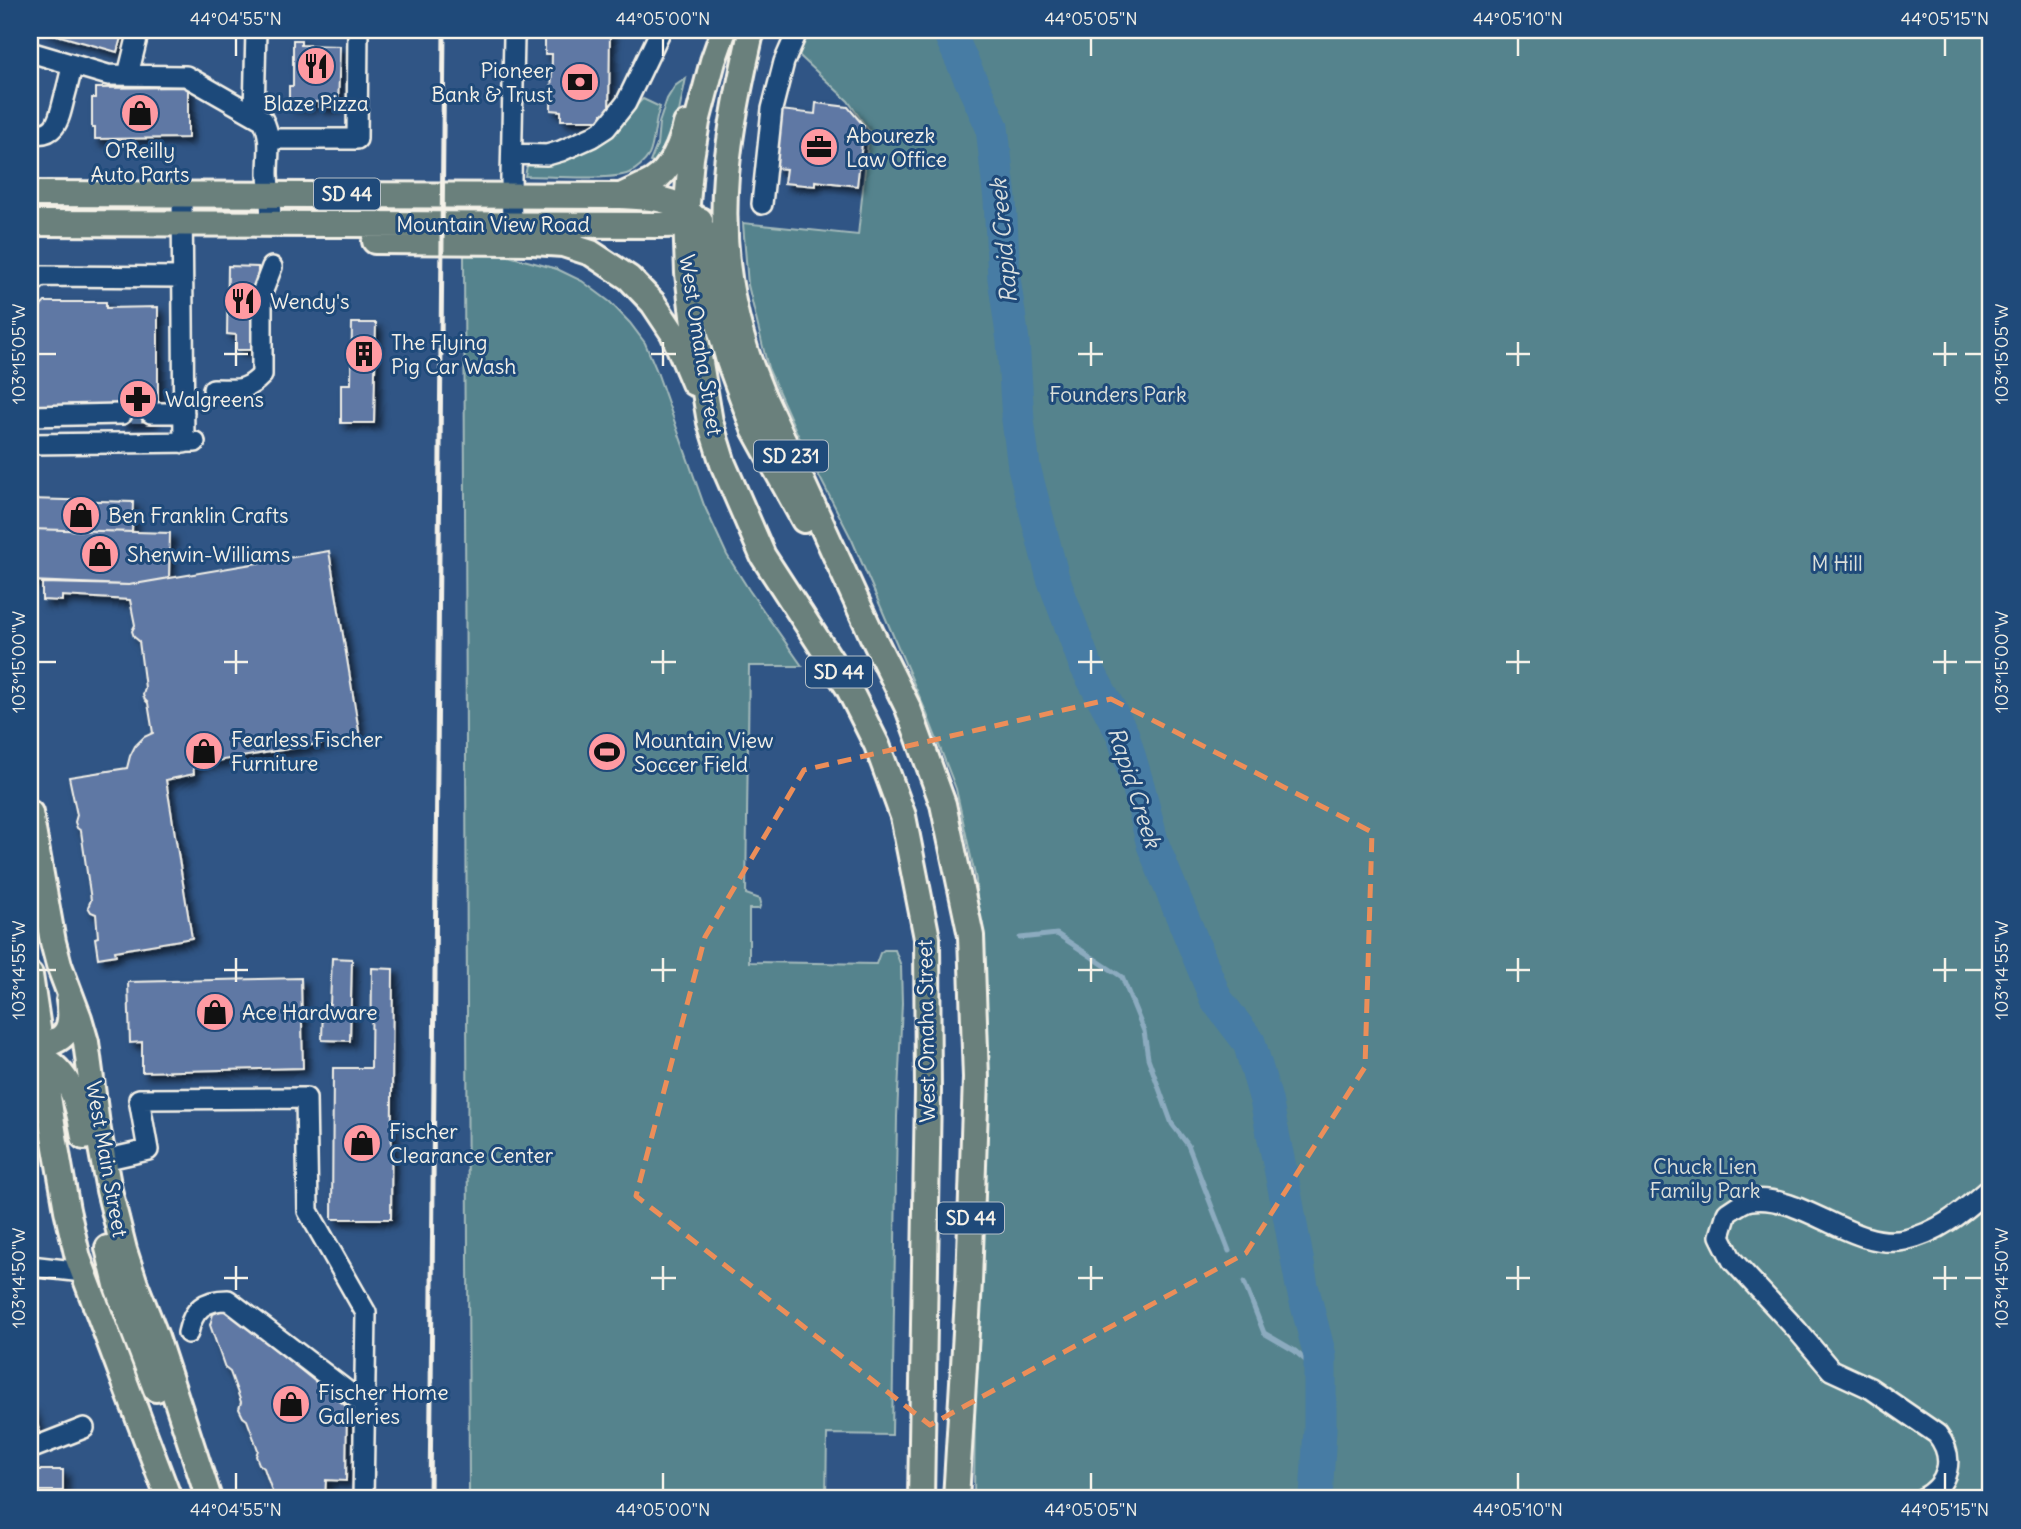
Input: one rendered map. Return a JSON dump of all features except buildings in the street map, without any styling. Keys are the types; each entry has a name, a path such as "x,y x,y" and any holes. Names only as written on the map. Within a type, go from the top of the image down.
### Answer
{"main road":[{"name":"West Omaha Street","path":"724,30 704,92 691,158 688,273 710,422 723,464 763,556 849,687 877,745 903,816 927,938 928,1091 921,1499"},
{"path":"621,196 654,180 670,161 685,129 708,37 724,30"},
{"name":"West Omaha Street","path":"753,30 735,108 725,186 729,277 737,327 747,359 872,635 908,708 943,804 971,936 975,1091 969,1282 956,1499"},
{"path":"690,219 704,219 713,211 725,186"},
{"name":"Mountain View Road","path":"30,194 621,196 664,199 680,205 690,219"},
{"path":"690,219 708,241 716,314 729,361 754,429 872,635"},
{"name":"Mountain View Road","path":"30,223 512,224 690,219"},
{"name":"SD 44","path":"271,224 365,240 533,242 563,244 591,253 629,278 653,303 673,333 710,422"},
{"name":"West Main Street","path":"30,813 53,942 86,1042 109,1190 131,1273 156,1337 209,1499"},
{"path":"30,975 35,1051 67,1210 83,1272 169,1499"},
{"path":"35,1051 57,1042 69,1028 71,1009 67,989"},
{"path":"35,1051 64,1075 79,1107 118,1289 164,1410 198,1462"},
{"path":"30,1087 40,1100 54,1136"}],"street":[{"path":"128,75 139,30"},
{"path":"254,114 256,30"},
{"path":"269,139 357,139 358,30"},
{"path":"512,154 547,155 592,137 606,128 626,103 661,30"},
{"path":"762,204 772,109 784,62 798,30"},
{"path":"512,224 514,32"},
{"path":"31,56 108,75 186,76 263,120 269,139 271,224"},
{"path":"30,132 49,132 58,123 72,66"},
{"path":"30,416 38,428 34,444 190,442 184,413 182,194"},
{"path":"213,389 251,386 261,375 262,293 272,267"},
{"path":"30,285 41,276 183,277"},
{"path":"151,413 184,413"},
{"path":"30,416 122,414"},
{"path":"104,1160 148,1150 139,1100 306,1098 308,1210 366,1313 363,1499"},
{"path":"1922,1499 1937,1490 1947,1472 1947,1456 1937,1434 1870,1388 1831,1370 1732,1260 1720,1237 1727,1213 1749,1199 1781,1202 1873,1239 1904,1240 1948,1224 1991,1188"},
{"path":"30,1266 83,1272"},
{"path":"188,1332 190,1321 205,1304 214,1300 228,1300 364,1404"},
{"path":"30,1449 84,1428"}],"highlighted area":[{"path":"1111,699 1372,832 1365,1067 1246,1253 930,1425 636,1196 705,937 804,770"}],"green space":[{"path":"772,30 1991,30 1991,1499 974,1499 979,974 976,880 956,789 852,540 797,433 768,368 748,285 743,223 858,235 869,131 848,101"},
{"path":"686,78 674,136 662,162 650,162 657,145 659,123 667,99 675,86"},
{"path":"643,99 660,107 649,155 635,170 608,177 525,176 529,163 565,158 597,145 617,129"},
{"path":"464,254 501,254 557,269 582,281 610,302 630,323 645,343 656,369 704,505 727,555 802,666 749,666 746,894 760,899 761,903 759,909 749,909 749,962 876,964 884,950 895,950 901,966 892,1435 827,1434 826,1499 469,1499"}],"waterway":[{"name":"Rapid Creek","path":"948,30 992,127 1000,200 1004,278 1013,341 1024,467 1053,578 1085,664 1123,735 1153,845 1216,999 1249,1042 1266,1100 1302,1286 1320,1356 1316,1499"},
{"path":"1020,938 1057,934 1122,977 1144,1031 1148,1058 1172,1124 1188,1145 1229,1251"},
{"path":"1244,1282 1264,1333 1295,1351 1320,1373"}],"tunnel":[{"path":"122,414 151,413"}],"railway":[{"path":"430,1499 444,30"}],"place":[{"name":"Blaze Pizza","path":"316,66"},
{"name":"Pioneer Bank & Trust","path":"580,82"},
{"name":"O'Reilly Auto Parts","path":"140,113"},
{"name":"Abourezk Law Office","path":"819,147"},
{"name":"Wendy's","path":"243,301"},
{"name":"The Flying Pig Car Wash","path":"364,354"},
{"name":"Walgreens","path":"138,399"},
{"name":"Ben Franklin Crafts","path":"81,515"},
{"name":"Sherwin-Williams","path":"100,554"},
{"name":"Fearless Fischer Furniture","path":"204,751"},
{"name":"Mountain View Soccer Field","path":"607,752"},
{"name":"Ace Hardware","path":"215,1012"},
{"name":"Fischer Clearance Center","path":"362,1143"},
{"name":"Fischer Home Galleries","path":"291,1404"}],"park label":[{"name":"Founders Park","path":"1118,394"},
{"name":"M Hill","path":"1837,563"},
{"name":"Chuck Lien Family Park","path":"1705,1178"}]}
